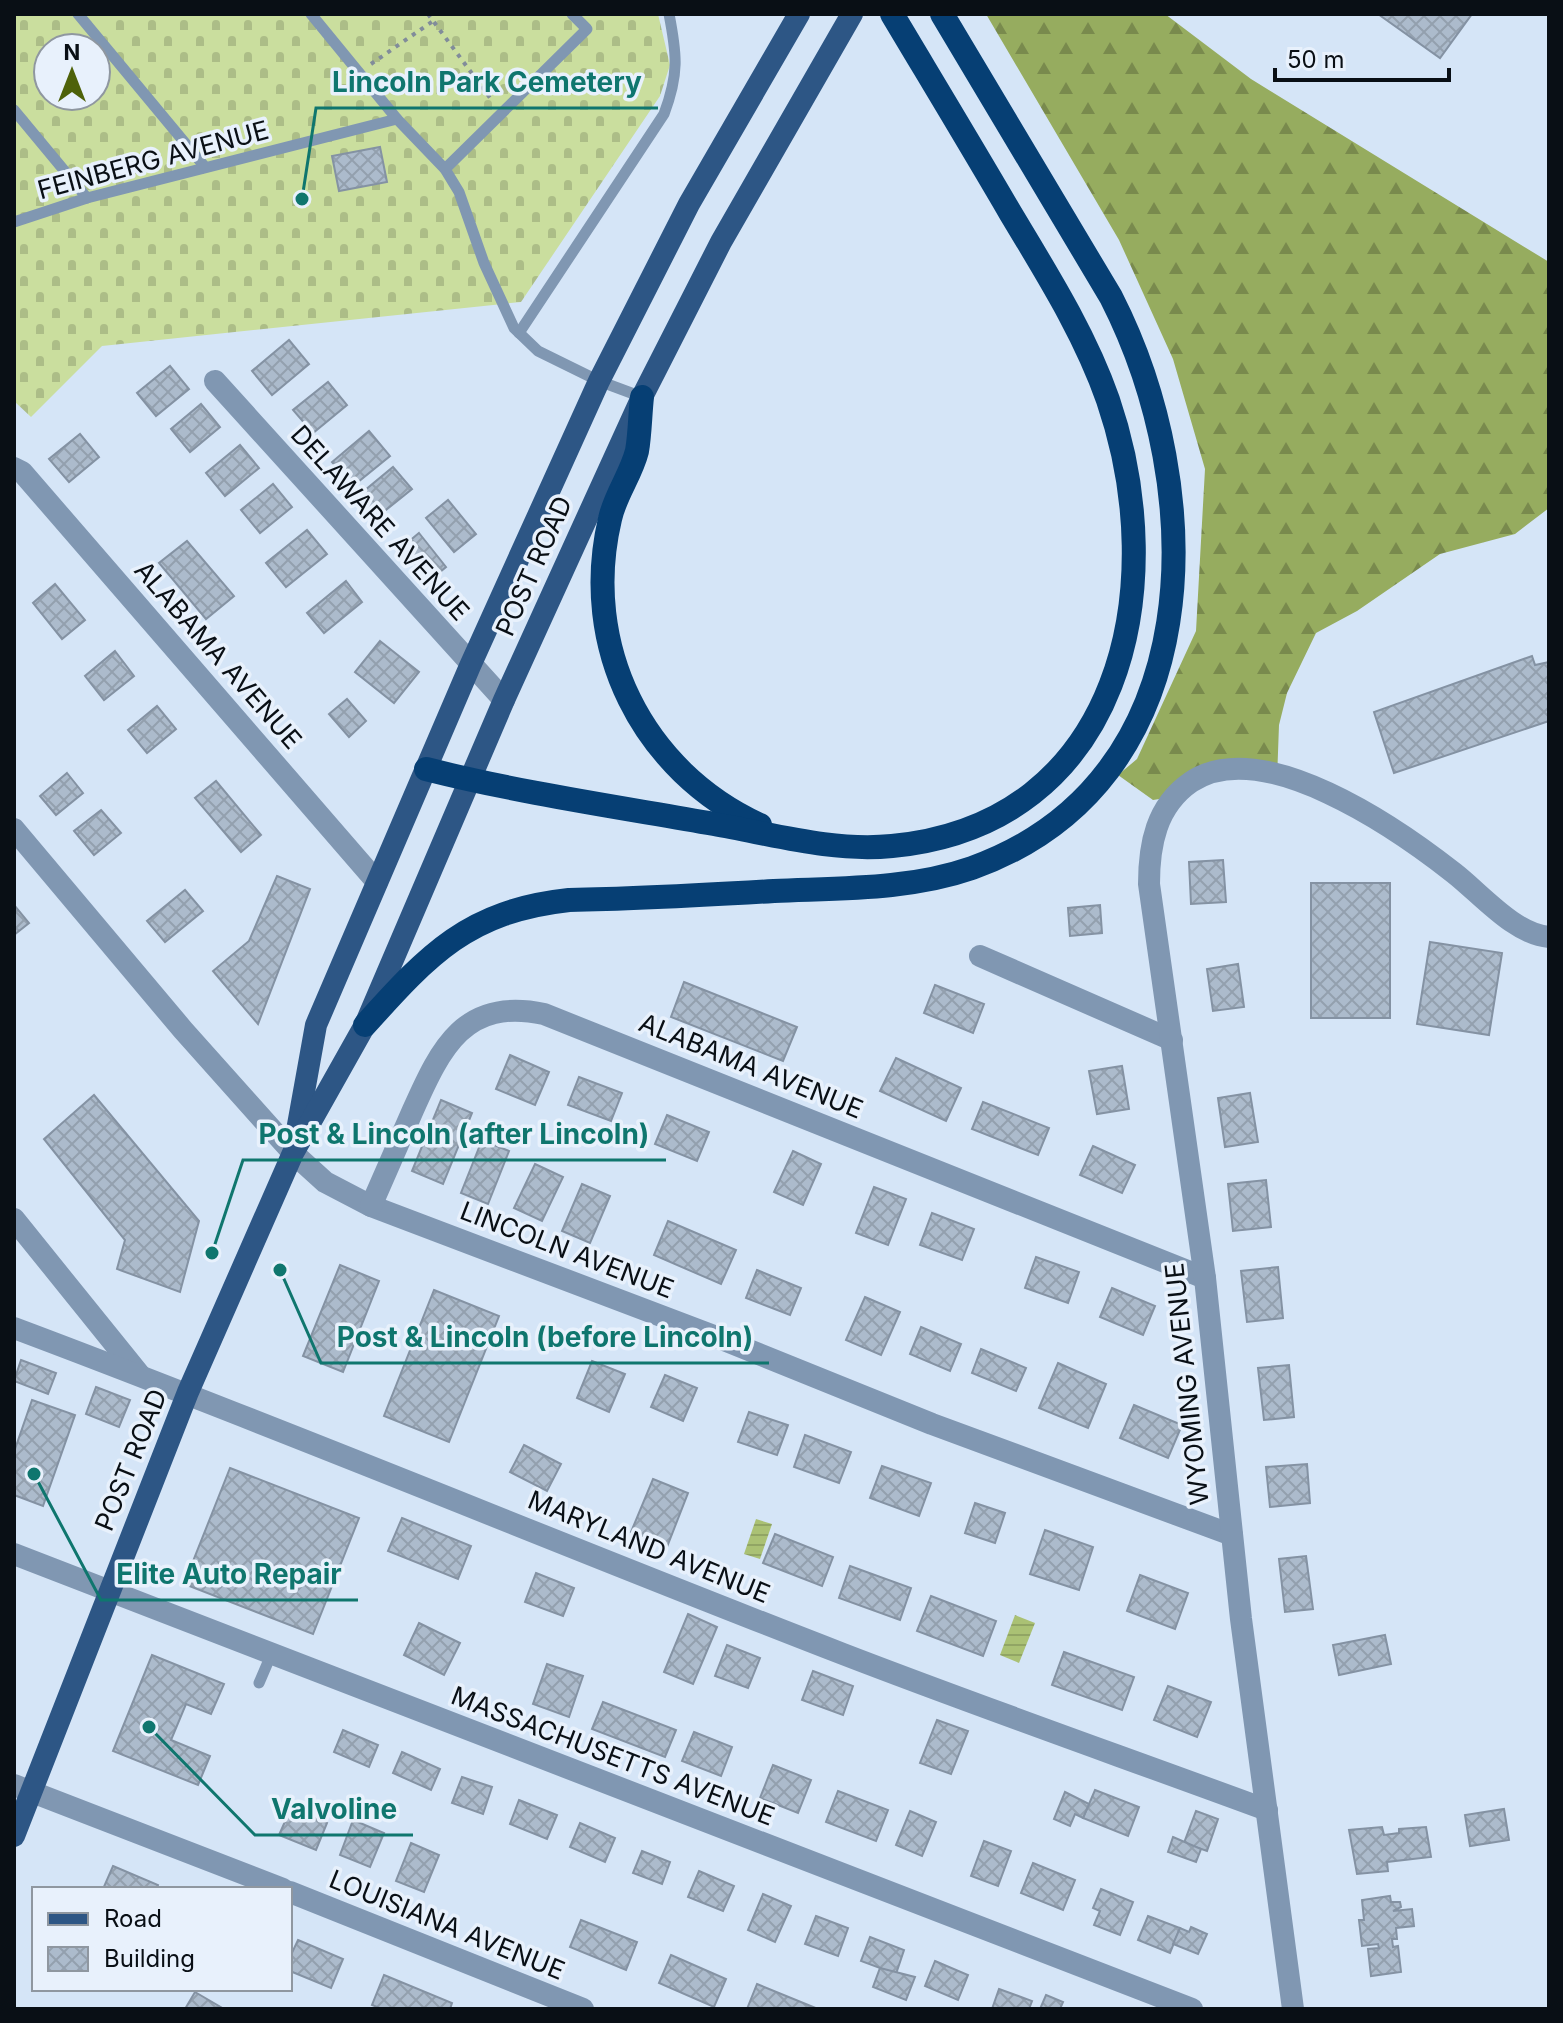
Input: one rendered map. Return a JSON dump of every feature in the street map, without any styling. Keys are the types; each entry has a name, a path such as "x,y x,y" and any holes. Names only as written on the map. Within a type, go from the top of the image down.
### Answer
{"highway":[{"path":"426,769 470,780 843,846 893,846 943,836 1009,808 1056,769 1092,724 1121,663 1131,618 1134,568 1127,480 1116,428 1098,375 1054,286 892,14"},
{"path":"365,1025 421,963 447,942 485,921 526,907 569,900 876,886 929,879 972,868 1005,853 1060,818 1090,790 1128,741 1160,667 1172,603 1172,499 1158,423 1133,344 1111,297 942,14"},
{"path":"642,397 636,453 610,519 605,557 605,621 616,674 627,700 659,747 699,787 746,818 796,838"}],"main road":[{"name":"POST ROAD","path":"293,1153 316,1025 470,666 599,381 689,204 799,14"},
{"name":"POST ROAD","path":"14,1836 23,1789 109,1592 188,1392 293,1153 365,1025 504,700 642,397 721,242 852,14"}],"street":[{"name":"DELAWARE AVENUE","path":"215,381 504,700"},
{"name":"ALABAMA AVENUE","path":"14,468 22,472 377,882"},
{"name":"WYOMING AVENUE","path":"1293,2009 1232,1535 1205,1278 1149,865 1152,844 1166,806 1177,793 1204,774 1220,770 1271,774 1362,810 1421,847 1523,929 1549,937"},
{"name":"LINCOLN AVENUE","path":"14,829 183,1030 293,1153 325,1182 371,1206 714,1336 932,1424 1232,1535"},
{"path":"980,956 1172,1040"},
{"name":"ALABAMA AVENUE","path":"371,1206 434,1064 451,1039 468,1023 489,1013 519,1008 559,1020 1205,1278"},
{"path":"14,1219 140,1375"},
{"name":"MARYLAND AVENUE","path":"14,1328 188,1392 330,1452 843,1654 1267,1810"},
{"name":"MASSACHUSETTS AVENUE","path":"14,1554 1192,2009"},
{"path":"23,1789 278,1887"},
{"name":"LOUISIANA AVENUE","path":"292,1893 583,2009"}],"lane":[{"path":"78,14 205,167"},
{"path":"311,14 397,119 445,169 459,192 484,263 519,333 538,351 599,381 642,397"},
{"path":"445,169 587,29 572,14"},
{"path":"519,333 664,114 678,61 669,14"},
{"path":"14,110 87,198"},
{"name":"FEINBERG AVENUE","path":"14,222 87,198 397,119"},
{"path":"259,1683 271,1655"}],"path":[{"path":"428,14 501,113"},
{"path":"359,73 433,21"}],"green space":[{"path":"14,14 658,14 670,65 660,96 521,302 102,346 31,417 14,401"},
{"path":"986,14 1165,14 1251,79 1549,262 1549,508 1515,534 1440,554 1357,611 1316,633 1287,693 1279,725 1277,780 1221,776 1185,795 1153,800 1118,775 1137,759 1196,631 1205,469 1173,359 1119,240"}],"shaded area":[{"path":"756,1519 772,1524 760,1559 744,1554"},
{"path":"1015,1615 1035,1623 1019,1663 1000,1655"}],"building":[{"path":"1378,14 1472,14 1440,58"},
{"path":"380,147 387,182 339,191 332,156"},
{"path":"289,340 309,364 272,395 252,371"},
{"path":"170,366 189,389 156,416 137,393"},
{"path":"328,382 347,405 313,433 293,410"},
{"path":"201,404 220,427 190,452 171,429"},
{"path":"369,431 390,456 353,486 332,462"},
{"path":"80,434 99,457 69,482 49,459"},
{"path":"240,445 259,468 225,496 206,473"},
{"path":"393,467 412,489 376,518 358,496"},
{"path":"273,484 292,507 260,533 241,510"},
{"path":"448,500 476,534 454,552 426,518"},
{"path":"307,530 327,554 286,587 266,563"},
{"path":"419,533 446,567 429,581 401,548"},
{"path":"187,541 234,596 206,619 159,563"},
{"path":"346,581 362,602 324,633 307,613"},
{"path":"55,584 85,620 62,639 33,603"},
{"path":"380,641 419,672 394,703 355,672"},
{"path":"115,651 134,676 104,700 85,676"},
{"path":"1532,656 1535,665 1549,662 1549,721 1394,773 1374,712"},
{"path":"347,699 366,721 349,737 329,714"},
{"path":"157,706 176,729 147,753 128,730"},
{"path":"67,773 83,793 56,815 40,796"},
{"path":"216,781 261,835 241,852 195,798"},
{"path":"101,810 121,833 94,855 74,831"},
{"path":"1223,860 1226,902 1191,904 1189,862"},
{"path":"277,876 310,889 258,1024 213,971 249,941"},
{"path":"1311,883 1390,883 1390,1018 1311,1018"},
{"path":"185,890 203,911 165,942 147,921"},
{"path":"14,905 29,923 14,935"},
{"path":"1100,905 1102,933 1070,936 1068,908"},
{"path":"1430,942 1502,953 1489,1035 1417,1024"},
{"path":"1238,964 1244,1007 1213,1011 1207,969"},
{"path":"684,982 797,1027 783,1061 671,1017"},
{"path":"935,985 984,1004 973,1033 924,1013"},
{"path":"510,1055 549,1072 535,1105 496,1089"},
{"path":"896,1058 961,1088 946,1121 880,1091"},
{"path":"1122,1066 1129,1109 1097,1114 1089,1071"},
{"path":"579,1077 622,1093 611,1121 568,1105"},
{"path":"1250,1093 1258,1142 1225,1147 1218,1098"},
{"path":"94,1095 199,1221 180,1292 117,1269 125,1240 44,1139"},
{"path":"441,1100 472,1113 443,1184 412,1171"},
{"path":"983,1102 1049,1128 1038,1155 972,1129"},
{"path":"667,1115 709,1132 697,1161 655,1144"},
{"path":"482,1140 509,1151 488,1204 461,1193"},
{"path":"1093,1146 1135,1165 1122,1193 1080,1175"},
{"path":"793,1151 821,1164 803,1205 774,1192"},
{"path":"535,1164 563,1177 542,1221 514,1208"},
{"path":"1266,1180 1271,1227 1233,1231 1228,1184"},
{"path":"582,1184 610,1196 590,1243 562,1231"},
{"path":"874,1187 906,1199 888,1245 856,1233"},
{"path":"932,1213 974,1229 962,1260 920,1245"},
{"path":"668,1221 736,1250 721,1284 654,1255"},
{"path":"1036,1257 1079,1272 1068,1303 1025,1288"},
{"path":"340,1265 379,1281 343,1372 303,1356"},
{"path":"1278,1267 1283,1318 1247,1322 1241,1271"},
{"path":"757,1270 801,1288 790,1315 746,1298"},
{"path":"1112,1288 1155,1306 1143,1335 1100,1317"},
{"path":"434,1290 499,1316 449,1442 384,1416"},
{"path":"865,1297 900,1312 881,1355 846,1340"},
{"path":"921,1327 961,1344 950,1371 910,1354"},
{"path":"981,1349 1026,1368 1016,1391 972,1373"},
{"path":"21,1360 56,1373 48,1394 14,1381"},
{"path":"592,1361 625,1374 609,1412 577,1398"},
{"path":"1058,1363 1106,1384 1088,1428 1039,1408"},
{"path":"1289,1365 1294,1417 1264,1420 1258,1368"},
{"path":"665,1375 697,1388 683,1421 651,1407"},
{"path":"96,1387 130,1400 119,1427 86,1414"},
{"path":"32,1400 75,1415 43,1506 14,1495 14,1452"},
{"path":"1134,1405 1182,1425 1168,1458 1120,1438"},
{"path":"749,1412 788,1425 777,1455 738,1442"},
{"path":"805,1435 851,1452 839,1483 794,1467"},
{"path":"524,1445 561,1464 547,1491 510,1472"},
{"path":"1307,1464 1310,1503 1270,1507 1266,1467"},
{"path":"882,1466 931,1483 919,1516 870,1498"},
{"path":"230,1468 359,1518 313,1634 184,1584"},
{"path":"653,1479 688,1493 667,1547 631,1532"},
{"path":"975,1503 1005,1513 995,1543 965,1533"},
{"path":"402,1518 471,1546 458,1579 388,1551"},
{"path":"1045,1530 1093,1547 1079,1590 1030,1574"},
{"path":"775,1534 833,1557 822,1586 763,1563"},
{"path":"1306,1556 1313,1609 1285,1612 1279,1559"},
{"path":"850,1566 911,1588 900,1620 839,1598"},
{"path":"536,1573 574,1588 563,1616 525,1602"},
{"path":"1140,1575 1188,1593 1175,1629 1127,1611"},
{"path":"931,1596 996,1621 983,1656 917,1631"},
{"path":"688,1614 717,1627 693,1684 664,1672"},
{"path":"419,1623 460,1643 444,1675 404,1655"},
{"path":"1385,1635 1391,1664 1339,1675 1333,1645"},
{"path":"727,1645 760,1658 748,1688 715,1676"},
{"path":"1064,1652 1134,1677 1122,1710 1052,1685"},
{"path":"152,1655 224,1684 211,1714 186,1704 171,1740 210,1756 198,1785 113,1751"},
{"path":"547,1664 583,1676 569,1717 533,1704"},
{"path":"813,1671 853,1686 843,1715 802,1700"},
{"path":"1168,1686 1211,1702 1197,1737 1154,1720"},
{"path":"603,1702 676,1730 665,1757 592,1729"},
{"path":"937,1720 968,1731 951,1774 920,1763"},
{"path":"343,1730 378,1745 369,1767 334,1752"},
{"path":"694,1732 732,1747 721,1776 682,1761"},
{"path":"402,1752 440,1769 431,1790 393,1773"},
{"path":"773,1765 811,1780 798,1813 760,1798"},
{"path":"462,1777 492,1787 483,1814 452,1803"},
{"path":"1095,1790 1139,1807 1128,1836 1083,1818"},
{"path":"838,1791 888,1810 876,1841 826,1822"},
{"path":"1065,1792 1089,1804 1083,1818 1075,1814 1070,1826 1054,1819"},
{"path":"519,1800 557,1815 547,1839 510,1824"},
{"path":"291,1808 327,1823 316,1850 279,1835"},
{"path":"1504,1809 1509,1840 1470,1846 1465,1815"},
{"path":"910,1811 936,1822 922,1856 896,1845"},
{"path":"1196,1811 1218,1819 1207,1851 1184,1843"},
{"path":"353,1820 384,1833 370,1867 340,1855"},
{"path":"580,1823 615,1838 605,1862 570,1847"},
{"path":"1382,1827 1384,1835 1399,1833 1399,1829 1426,1827 1431,1857 1387,1862 1388,1871 1357,1874 1349,1830"},
{"path":"1173,1837 1201,1849 1196,1862 1168,1852"},
{"path":"984,1841 1011,1851 998,1886 971,1876"},
{"path":"411,1843 439,1855 424,1892 396,1881"},
{"path":"642,1851 670,1862 662,1884 633,1873"},
{"path":"1033,1863 1075,1880 1063,1910 1021,1893"},
{"path":"113,1866 158,1885 158,1887 104,1887"},
{"path":"699,1871 734,1886 723,1911 688,1897"},
{"path":"1101,1889 1133,1902 1120,1935 1094,1925 1100,1911 1093,1908"},
{"path":"763,1894 791,1906 775,1942 748,1930"},
{"path":"1390,1896 1391,1902 1400,1902 1401,1907 1393,1911 1412,1909 1414,1926 1396,1928 1397,1939 1392,1939 1393,1947 1398,1946 1401,1972 1371,1976 1368,1949 1379,1948 1378,1944 1362,1946 1359,1920 1364,1920 1362,1900"},
{"path":"816,1916 848,1928 838,1956 805,1944"},
{"path":"1148,1916 1180,1928 1170,1953 1138,1940"},
{"path":"581,1920 637,1942 626,1970 570,1947"},
{"path":"1191,1927 1207,1934 1198,1954 1173,1944 1180,1928 1189,1932"},
{"path":"870,1937 904,1950 896,1974 861,1961"},
{"path":"298,1940 343,1959 331,1988 292,1972 292,1953"},
{"path":"671,1955 726,1979 714,2007 659,1983"},
{"path":"935,1961 968,1975 958,2000 925,1986"},
{"path":"880,1968 915,1977 906,2000 873,1987"},
{"path":"384,1975 452,2003 450,2009 382,2009 372,2005"},
{"path":"757,1984 818,2009 747,2009"},
{"path":"999,1989 1032,2001 1029,2009 992,2009"},
{"path":"195,1992 224,2009 185,2009"},
{"path":"1046,1995 1063,2002 1060,2009 1040,2009"}],"place":[{"name":"Lincoln Park Cemetery","path":"302,199"},
{"name":"Post & Lincoln (after Lincoln)","path":"212,1253"},
{"name":"Post & Lincoln (before Lincoln)","path":"280,1270"},
{"name":"Elite Auto Repair","path":"34,1474"},
{"name":"Valvoline","path":"149,1727"}]}
